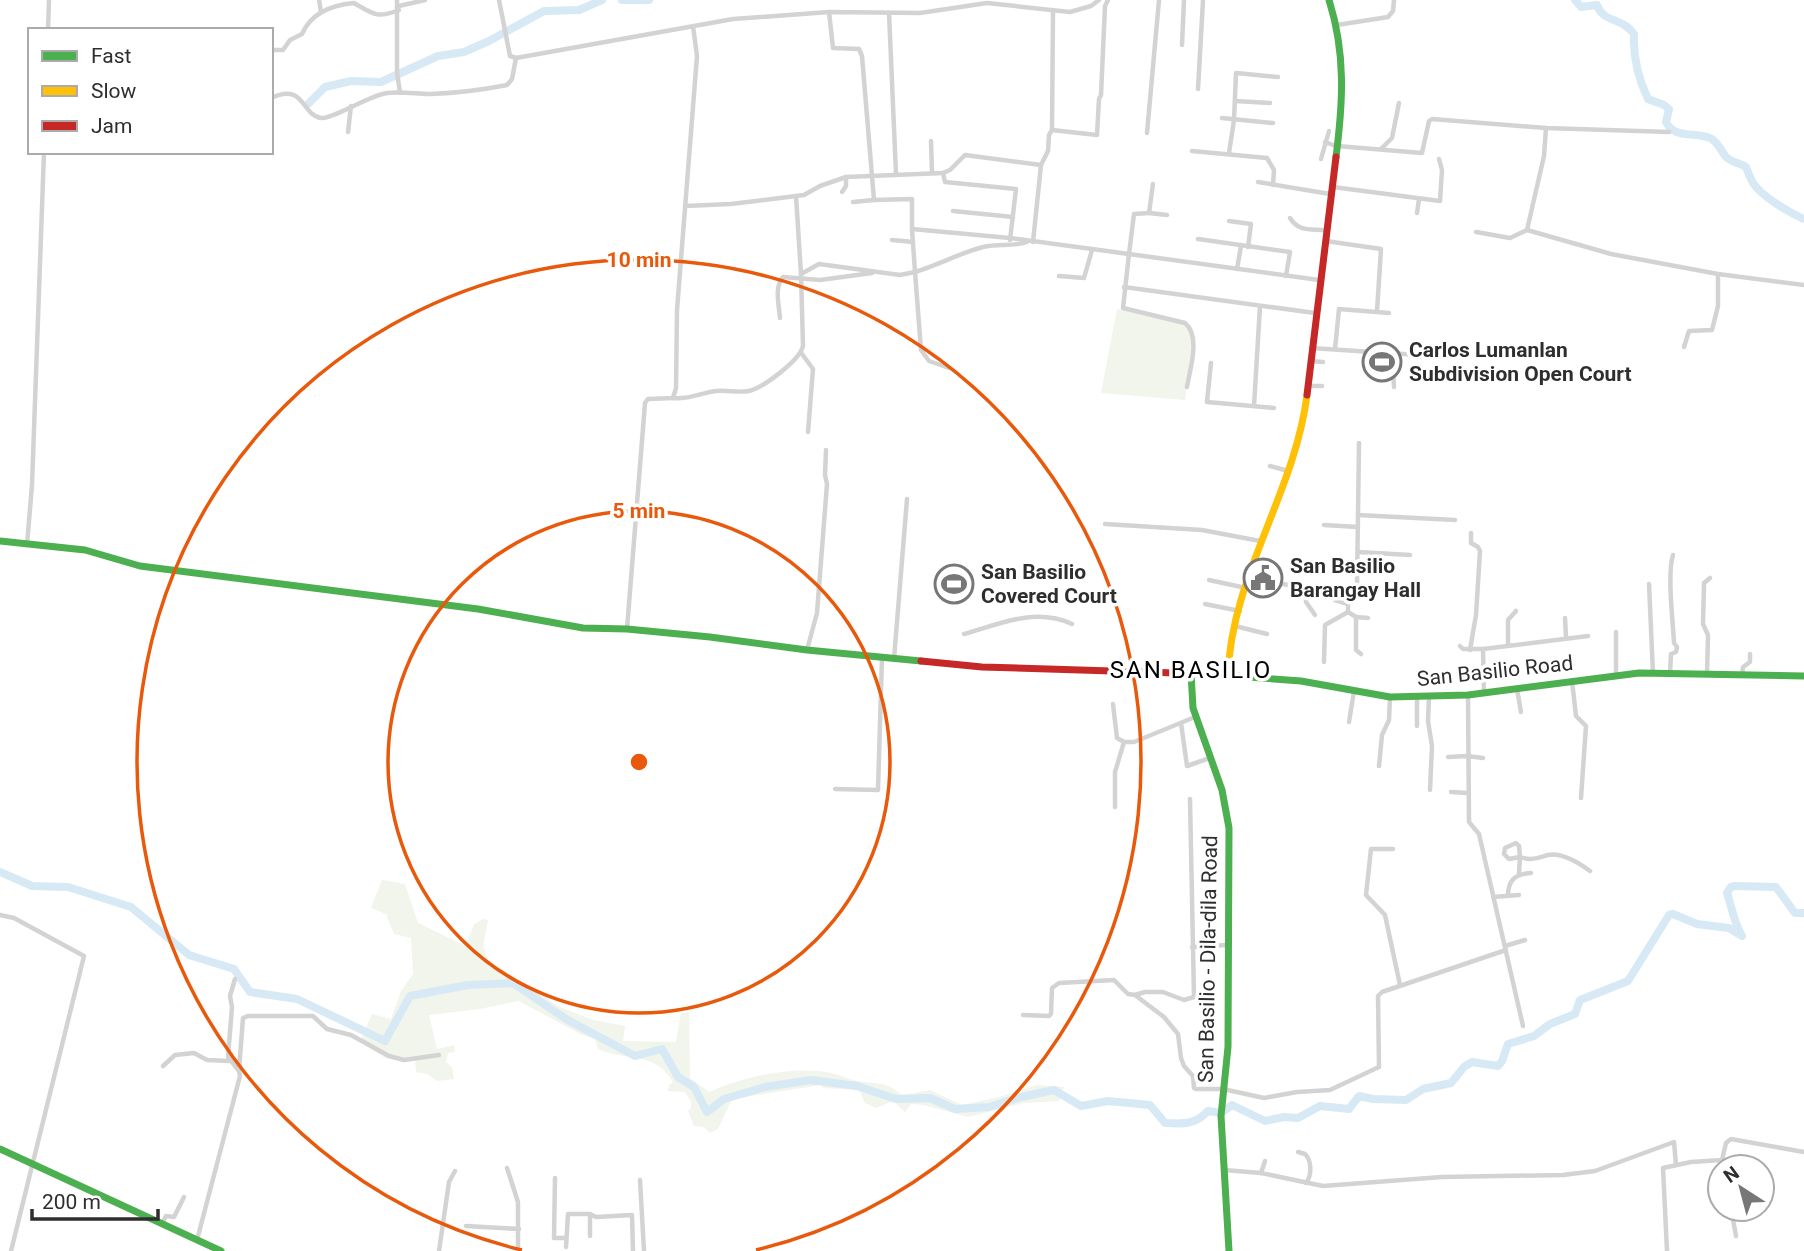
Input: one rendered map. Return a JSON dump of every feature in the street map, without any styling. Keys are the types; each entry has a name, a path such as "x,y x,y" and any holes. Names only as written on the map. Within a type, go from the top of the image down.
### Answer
{"street":[{"path":"48,28 49,0"},
{"path":"319,0 321,12"},
{"path":"397,0 397,72 400,93"},
{"path":"273,50 283,50 290,40 302,34 307,22 321,12 354,3 366,11 382,16 425,0"},
{"path":"499,0 510,55 516,58 733,19 829,12 920,13 987,3 1053,12 1074,11 1099,0"},
{"path":"1052,130 1097,135 1105,6 1108,0"},
{"path":"1147,133 1159,0"},
{"path":"1182,45 1184,0"},
{"path":"1198,89 1203,0"},
{"path":"1228,675 1228,653 1260,541 1288,471 1301,426 1307,386 1326,241 1333,145 1343,99 1342,60 1337,25 1329,0"},
{"path":"1337,25 1388,17 1393,11 1394,0"},
{"path":"829,12 833,48 859,49 862,56 874,200"},
{"path":"1030,242 1041,165 1048,151 1052,130 1053,12"},
{"path":"889,13 896,174"},
{"path":"673,398 676,388 677,310 696,56 693,26"},
{"path":"273,97 282,93 296,96 320,118 380,95 459,92 507,85 512,79 516,58"},
{"path":"1229,153 1234,120 1236,73 1278,77"},
{"path":"1235,101 1270,103"},
{"path":"1380,150 1392,138 1399,103"},
{"path":"348,132 351,106"},
{"path":"1222,118 1273,123"},
{"path":"1333,145 1422,153 1429,121 1432,119 1546,128 1669,132"},
{"path":"1527,230 1544,156 1546,128"},
{"path":"1329,131 1333,145"},
{"path":"931,142 932,173"},
{"path":"1321,159 1333,145"},
{"path":"1192,150 1269,159 1274,170 1273,185"},
{"path":"27,545 32,485 44,154"},
{"path":"685,206 711,206 804,195 846,177 943,173 950,170 965,155 1041,165"},
{"path":"1258,182 1440,203 1442,170 1439,159"},
{"path":"943,173 945,182 1015,189 1010,241"},
{"path":"842,192 846,186 846,177"},
{"path":"1149,213 1153,184"},
{"path":"796,196 802,276 802,353 813,369 808,432"},
{"path":"853,202 912,199 921,350 929,360 949,368"},
{"path":"1417,213 1419,199"},
{"path":"953,211 1013,217"},
{"path":"1167,215 1134,214 1122,305 1124,309 1185,323 1191,329 1193,345 1187,387"},
{"path":"1290,218 1300,229 1326,230"},
{"path":"1229,221 1251,224 1248,247"},
{"path":"912,229 1129,254 1319,280"},
{"path":"1476,232 1510,238 1527,230 1611,254 1718,275 1804,285"},
{"path":"1198,239 1290,252 1286,276"},
{"path":"892,240 913,242"},
{"path":"802,276 819,264 900,275 982,247 1010,241"},
{"path":"1326,241 1381,249 1377,311"},
{"path":"1237,269 1241,246"},
{"path":"1059,276 1084,278 1092,250"},
{"path":"780,318 779,282 783,277 802,276 820,280 878,273"},
{"path":"1684,346 1689,331 1712,330 1718,306 1718,275"},
{"path":"1124,286 1315,313"},
{"path":"1254,405 1260,306"},
{"path":"1335,349 1339,309 1389,313"},
{"path":"1311,348 1434,356"},
{"path":"1371,352 1369,368 1393,370"},
{"path":"627,629 645,403 648,399 699,397 720,391 748,391 791,365 802,353"},
{"path":"1394,353 1394,387"},
{"path":"1310,361 1323,362"},
{"path":"1211,363 1207,402 1274,408"},
{"path":"1307,386 1322,386"},
{"path":"1336,591 1335,600 1348,604 1356,595 1359,443"},
{"path":"807,650 817,613 827,484 826,450"},
{"path":"1270,466 1288,471"},
{"path":"894,659 907,499"},
{"path":"1358,515 1455,520"},
{"path":"1105,524 1202,530 1260,541"},
{"path":"1324,524 1358,527"},
{"path":"1470,650 1478,595 1480,551 1471,543 1471,533"},
{"name":"San Basilio Road","path":"0,541 85,550 140,566 466,607 583,628 627,629 710,637 807,650 962,665 1228,675 1301,681 1391,697 1468,695 1616,675 1804,676"},
{"path":"1358,552 1409,555"},
{"path":"1670,674 1671,654 1676,652 1677,647 1674,643 1673,555"},
{"path":"1707,674 1708,635 1703,624 1704,583 1710,578"},
{"path":"1209,580 1345,592"},
{"path":"1649,584 1653,674"},
{"path":"1306,588 1306,602 1315,615"},
{"path":"1205,604 1240,611"},
{"path":"1348,604 1348,612"},
{"path":"1508,645 1508,620 1516,611"},
{"path":"1348,612 1356,617 1368,618"},
{"path":"1324,662 1325,625 1348,612"},
{"path":"964,634 1009,620 1041,617 1060,618 1072,624"},
{"path":"1356,617 1356,650 1362,654"},
{"path":"1565,618 1566,638"},
{"path":"1236,626 1267,634"},
{"path":"1616,632 1616,675"},
{"path":"1460,646 1470,650 1483,649 1588,636"},
{"path":"1483,649 1485,693"},
{"path":"1742,675 1743,667 1750,662 1750,654"},
{"path":"835,789 878,790 882,657"},
{"name":"San Basilio - Dila-dila Road","path":"1191,673 1195,717 1222,790 1229,828 1228,1047 1221,1116 1229,1251"},
{"path":"1572,680 1576,716 1586,726 1581,798"},
{"path":"1517,688 1521,712"},
{"path":"1349,722 1354,691"},
{"path":"1468,695 1469,822 1479,834 1523,1026"},
{"path":"1378,766 1382,735 1389,720 1391,697"},
{"path":"1417,697 1417,726"},
{"path":"1429,697 1432,746 1430,790"},
{"path":"1113,704 1116,738 1124,742 1134,742 1195,717"},
{"path":"1181,723 1187,766 1210,758"},
{"path":"1115,807 1115,772 1124,742"},
{"path":"1448,757 1467,755 1483,758"},
{"path":"1451,792 1468,793"},
{"path":"1023,1015 1049,1016 1052,988 1059,983 1114,980 1128,994 1154,991 1184,1000 1194,997 1191,799"},
{"path":"1393,849 1375,847 1370,852 1366,895 1385,915 1400,985"},
{"path":"1519,874 1520,857 1539,859 1551,855 1574,861 1590,871"},
{"path":"1508,896 1510,882 1519,874 1531,873"},
{"path":"1493,897 1519,895"},
{"path":"0,915 14,918 84,956 11,1251"},
{"path":"1135,995 1164,1017 1178,1034 1181,1058 1193,1076 1194,1087 1223,1092 1240,1091 1258,1097 1330,1090 1379,1067 1378,996 1388,989 1525,940"},
{"path":"1192,947 1227,945"},
{"path":"235,979 230,996 232,1007 228,1045 229,1061 239,1071"},
{"path":"197,1240 236,1091 243,1017 313,1016 327,1029 351,1035 389,1056 404,1059 439,1055"},
{"path":"163,1066 175,1055 194,1053 207,1060 229,1061"},
{"path":"1724,1153 1726,1143 1731,1139 1804,1152"},
{"path":"1224,1170 1261,1173 1323,1186 1432,1178 1581,1173 1603,1169 1674,1142 1676,1165"},
{"path":"0,1149 221,1251"},
{"path":"1298,1152 1306,1154 1309,1159 1310,1174 1306,1183"},
{"path":"1261,1173 1265,1161"},
{"path":"1667,1251 1662,1172 1666,1166 1706,1162"},
{"path":"507,1168 518,1202 518,1251"},
{"path":"439,1251 449,1182 455,1171"},
{"path":"555,1178 554,1238 566,1238"},
{"path":"640,1180 643,1251"},
{"path":"162,1224 166,1216 173,1218 184,1197"},
{"path":"566,1247 568,1214 590,1214 596,1217 632,1215 633,1251"},
{"path":"590,1214 590,1236"},
{"path":"1733,1223 1735,1236"},
{"path":"466,1226 519,1229"}],"shaded area":[{"path":"1117,309 1185,324 1190,330 1192,344 1185,400 1101,393"},
{"path":"382,880 405,884 418,923 466,946 474,924 483,919 488,920 483,947 489,962 560,1007 593,1020 625,1026 623,1041 676,1042 681,1013 689,1012 690,1078 709,1092 753,1077 801,1070 831,1073 857,1081 881,1084 902,1095 930,1090 962,1105 1036,1085 1064,1087 1059,1101 1024,1103 968,1117 924,1105 911,1104 905,1112 893,1101 876,1108 865,1103 859,1090 823,1088 821,1085 732,1099 718,1129 710,1133 704,1127 694,1126 688,1111 691,1102 685,1092 668,1091 673,1082 657,1065 598,1049 595,1039 582,1035 519,1001 429,1015 437,1049 454,1045 455,1052 448,1053 446,1062 452,1067 454,1079 437,1081 427,1074 416,1072 415,1060 385,1058 360,1042 372,1014 391,1019 401,991 413,974 411,938 394,934 386,914 371,908"}],"waterway":[{"path":"308,104 325,87 351,81 381,82 438,56 464,52 544,11 579,10 602,0"},
{"path":"622,0 649,0"},
{"path":"1575,0 1581,7 1597,5 1604,15 1624,25 1634,34 1635,59 1644,91 1648,99 1669,109 1666,122 1670,128 1712,139 1728,159 1746,167 1753,183 1762,193 1804,219"},
{"path":"0,872 32,886 68,887 131,907 189,955 234,969 250,992 297,999 385,1041 410,996 468,985 513,983 566,1019 635,1056 662,1049 678,1077 694,1087 707,1112 724,1099 765,1087 811,1080 857,1086 896,1099 930,1098 955,1109 989,1107 1054,1090 1081,1106 1108,1101 1150,1105 1165,1123 1177,1124 1193,1121 1208,1111 1221,1113 1232,1105 1265,1121 1284,1117 1298,1118 1320,1106 1349,1109 1359,1096 1406,1100 1423,1089 1451,1083 1464,1067 1472,1062 1498,1066 1508,1044 1534,1036 1550,1024 1575,1014 1580,1000 1628,981 1669,915 1673,914 1697,924 1729,928 1742,936 1727,893 1735,886 1776,887 1795,913 1804,913"}],"traffic: fast":[{"path":"1329,0 1338,40 1342,78 1336,157"},
{"path":"0,541 85,550 140,566 478,609 583,628 627,629 710,637 921,661"},
{"path":"1191,673 1193,708 1222,790 1229,828 1228,1047 1221,1116 1229,1251"},
{"path":"1208,674 1301,681 1390,697 1468,695 1639,673 1804,676"},
{"path":"0,1149 221,1251"}],"traffic: slow":[{"path":"1228,675 1240,604 1290,466 1307,395"}],"traffic: jam":[{"path":"1307,395 1336,157"},
{"path":"921,661 982,667 1208,674"}],"place":[{"name":"Carlos Lumanlan Subdivision Open Court","path":"1382,362"},
{"name":"San Basilio Barangay Hall","path":"1263,578"},
{"name":"San Basilio Covered Court","path":"954,584"}],"district":[{"name":"SAN BASILIO","path":"1191,670"}]}
